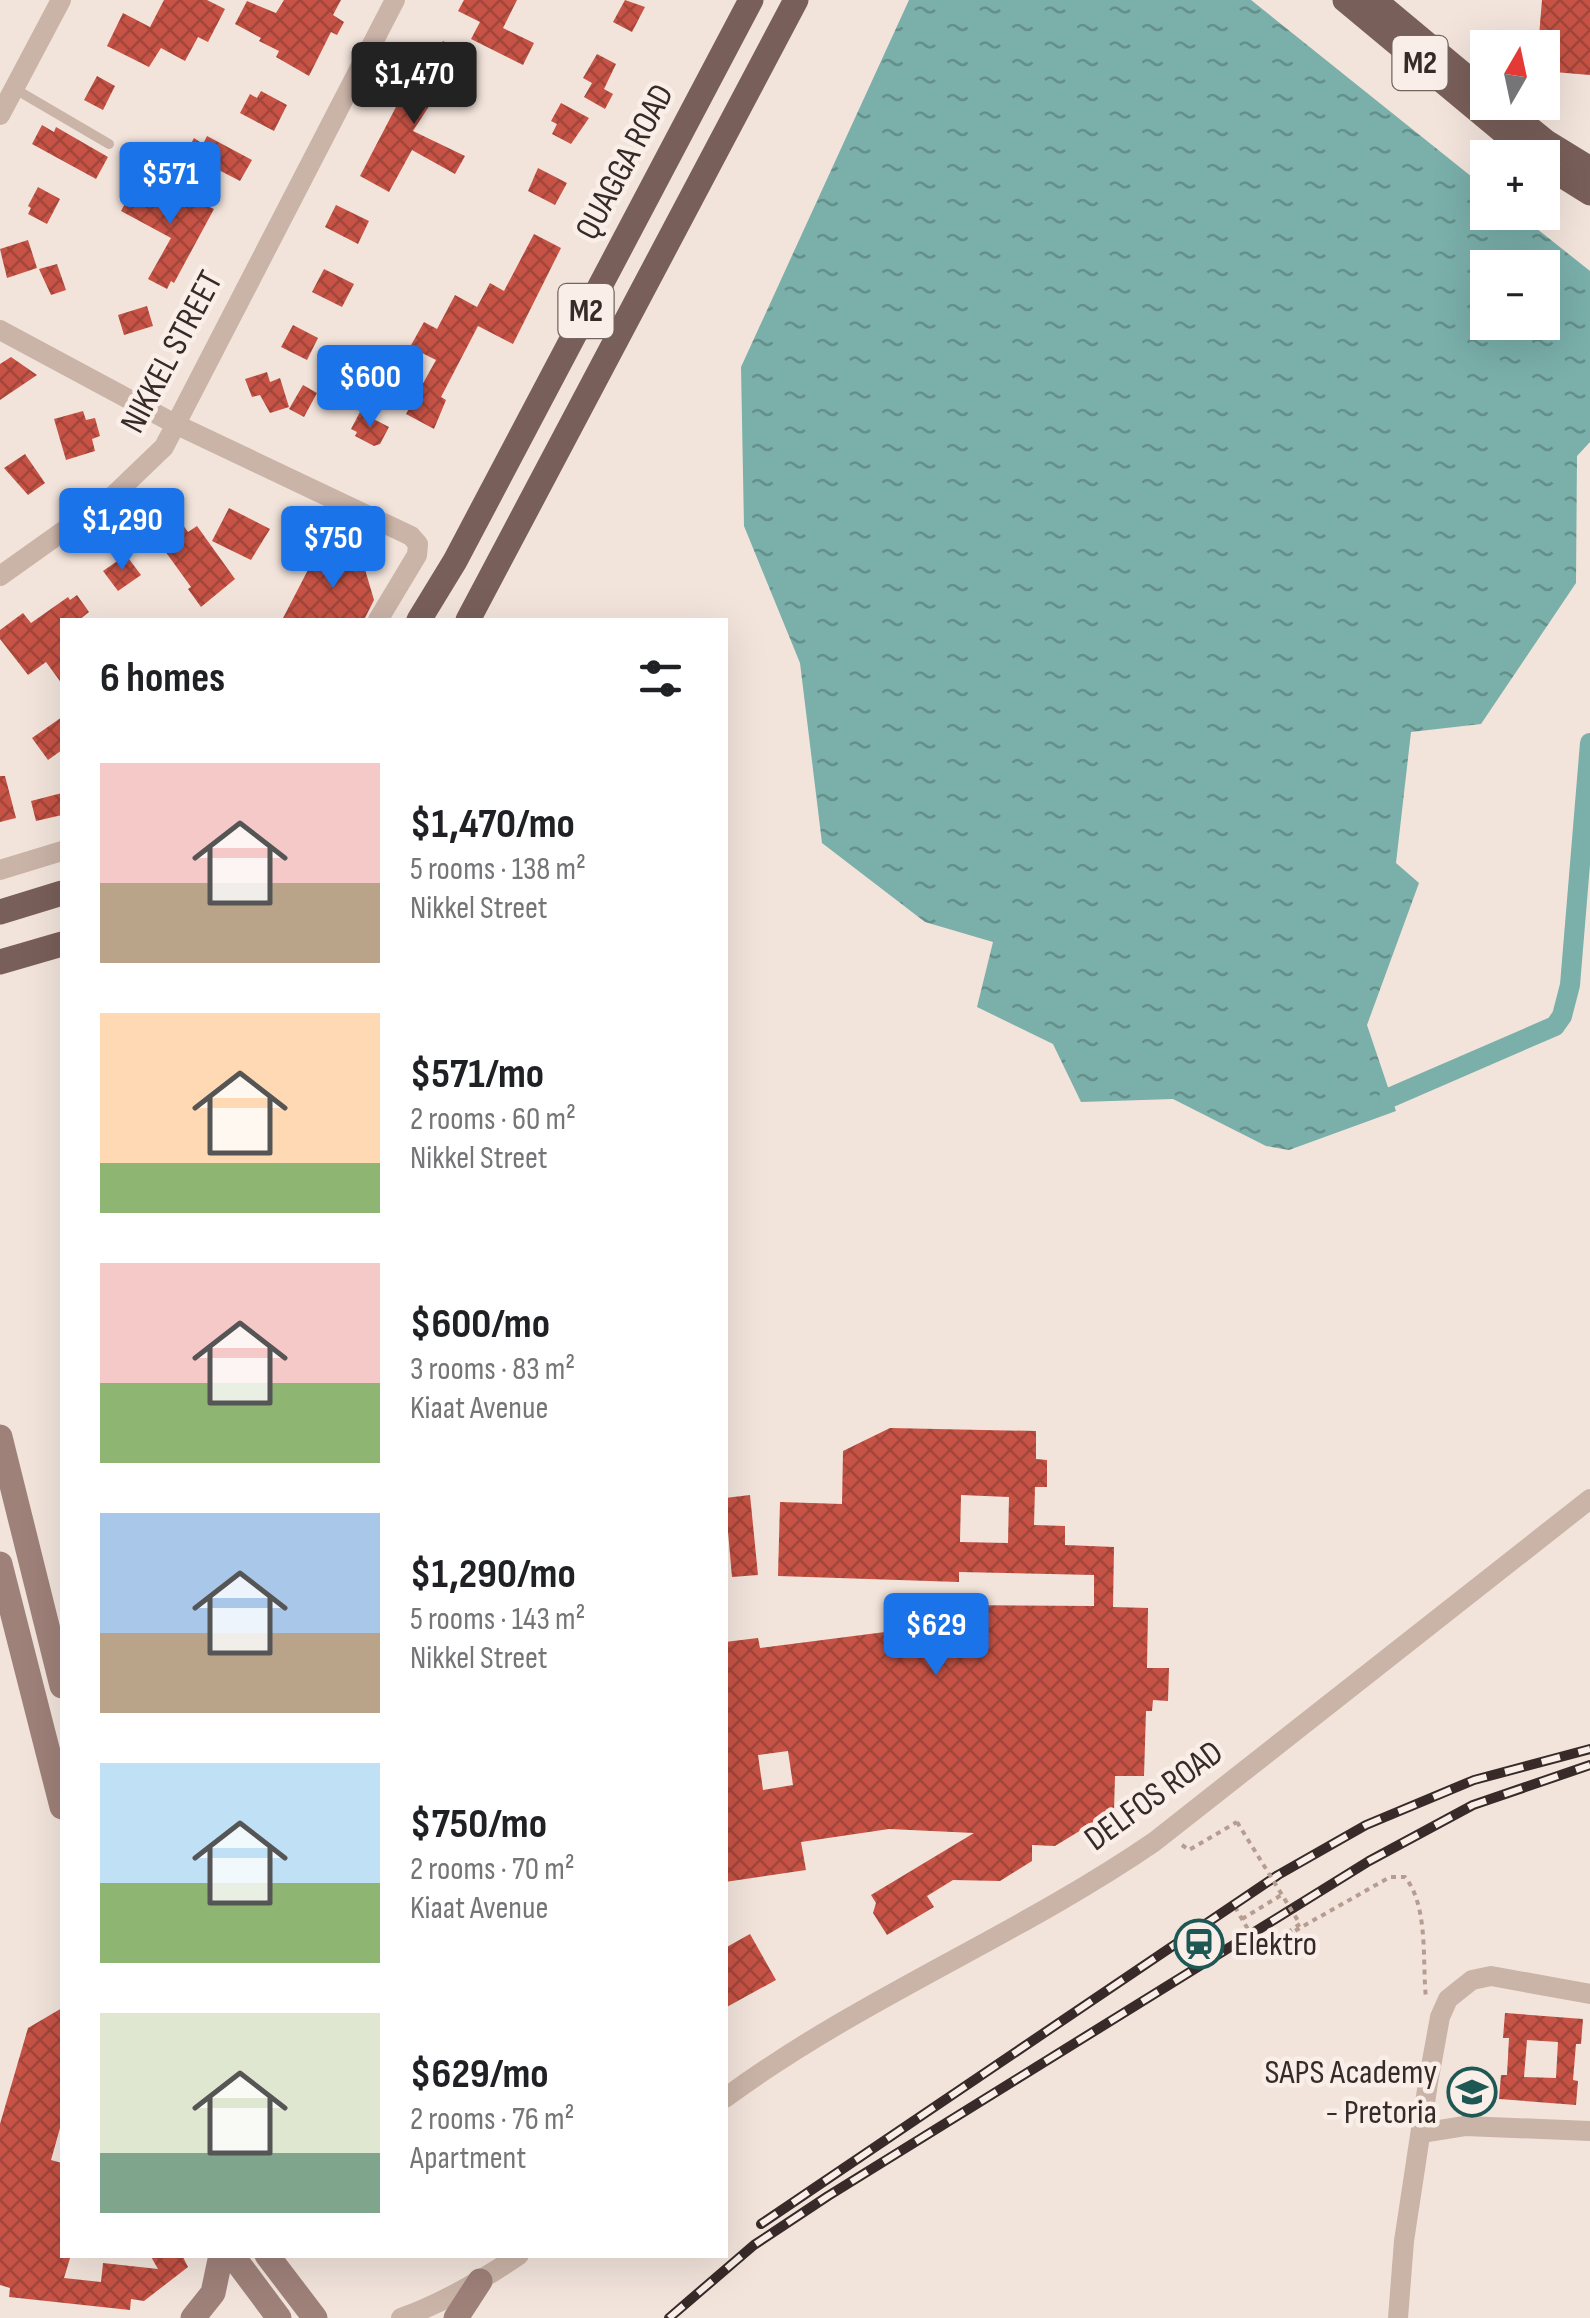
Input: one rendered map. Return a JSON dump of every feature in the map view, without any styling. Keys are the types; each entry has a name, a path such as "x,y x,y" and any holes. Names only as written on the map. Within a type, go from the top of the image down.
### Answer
{"main road":[{"name":"QUAGGA ROAD","path":"420,618 464,543 751,0"},
{"name":"M2","path":"469,618 796,0"},
{"name":"M2","path":"1345,0 1513,140"},
{"name":"M2","path":"1374,0 1470,79"},
{"name":"M2","path":"1519,120 1590,169"},
{"path":"1560,174 1590,193"},
{"path":"0,912 60,895"},
{"path":"0,962 60,945"},
{"path":"0,1437 60,1678"},
{"path":"0,1564 60,1799"},
{"path":"193,2318 213,2292 220,2258"},
{"path":"234,2258 278,2318"},
{"path":"269,2258 315,2318"},
{"path":"456,2318 480,2281"}],"street":[{"path":"0,114 61,0"},
{"name":"NIKKEL STREET","path":"0,576 114,495 156,456 176,424 387,3"},
{"path":"0,330 176,424 416,540 418,550 379,618"},
{"path":"0,870 60,852"},
{"name":"DELFOS ROAD","path":"728,2096 810,2043 1081,1889 1154,1842 1590,1499"},
{"path":"1398,2318 1404,2241 1440,2017 1460,1988 1472,1980 1492,1976 1590,1994"},
{"path":"1421,2133 1465,2126 1590,2131"},
{"path":"401,2318 480,2281 514,2258"}],"lane":[{"path":"14,88 110,144"}],"path":[{"path":"1195,1847 1238,1822 1300,1924 1268,1946 1390,1877 1405,1878 1411,1886 1421,1928 1428,2008"},
{"path":"1242,1919 1283,1894"},
{"path":"1234,1908 1249,1931"}],"water":[{"path":"909,0 1251,0 1470,175 1470,230 1538,230 1590,271 1590,442 1577,456 1576,583 1481,724 1411,732 1396,863 1419,883 1367,1025 1396,1111 1289,1150 1266,1146 1173,1099 1081,1102 1053,1044 977,1007 993,942 925,922 822,843 800,663 744,526 741,367"}],"building":[{"path":"164,0 207,0 225,9 208,42 198,37 185,61 161,48 149,67 107,46 123,13 150,27"},
{"path":"284,0 341,0 333,15 344,22 337,35 331,32 309,76 276,57 279,51 259,41 261,38 235,24 247,1 276,13"},
{"path":"464,0 517,0 503,28 534,43 523,65 471,39 480,22 458,11"},
{"path":"625,0 645,7 632,32 613,22"},
{"path":"1542,0 1590,0 1590,75 1560,72 1560,30 1540,30"},
{"path":"443,41 464,52 413,131 465,156 455,174 412,150 389,192 360,176 408,84 417,89"},
{"path":"597,54 616,64 604,89 613,94 605,109 584,97 592,83 583,78"},
{"path":"97,76 115,86 103,110 84,100"},
{"path":"261,91 287,105 274,131 240,113 250,94 257,98"},
{"path":"561,103 589,118 571,144 552,134 557,124 551,121"},
{"path":"42,125 54,132 56,127 108,157 96,179 32,144"},
{"path":"207,136 252,160 240,181 186,153 194,138 203,144"},
{"path":"538,168 567,183 555,205 528,191"},
{"path":"161,184 214,209 167,289 148,279 171,238 121,211 132,190 152,201"},
{"path":"38,187 60,199 47,224 28,214"},
{"path":"336,205 369,221 358,244 325,227"},
{"path":"534,234 561,248 513,344 478,326 441,397 446,400 434,429 406,414 436,360 410,347 424,322 437,329 455,295 477,307 490,283 504,291"},
{"path":"28,240 37,268 7,278 0,249"},
{"path":"57,264 66,290 51,295 39,269"},
{"path":"324,269 354,284 342,307 312,292"},
{"path":"147,306 153,326 124,335 118,315"},
{"path":"293,325 318,338 307,360 281,347"},
{"path":"11,357 37,375 0,400 0,364"},
{"path":"267,372 270,382 280,378 289,407 270,413 260,395 252,397 245,379"},
{"path":"303,385 317,393 304,417 289,409"},
{"path":"83,411 86,420 95,418 100,436 92,439 95,451 66,460 54,419"},
{"path":"360,412 389,427 380,444 374,446 355,436 357,432 351,429"},
{"path":"25,454 45,483 28,495 4,468"},
{"path":"229,508 270,529 251,560 212,541"},
{"path":"171,519 178,529 183,525 188,532 197,526 235,579 201,607 152,533"},
{"path":"359,549 374,600 365,618 283,618 308,564"},
{"path":"126,555 141,575 118,591 103,571"},
{"path":"77,595 89,612 82,618 60,618 60,681 46,662 28,675 0,639 0,630 23,613 31,623 68,597 70,600"},
{"path":"60,718 60,751 48,760 32,738"},
{"path":"0,776 5,776 16,818 0,822"},
{"path":"60,794 60,815 36,821 31,801"},
{"path":"890,1428 1036,1431 1036,1459 1047,1460 1047,1487 1035,1487 1034,1525 1065,1526 1065,1545 1114,1547 1113,1607 1148,1608 1147,1668 1169,1668 1168,1701 1153,1700 1152,1711 1146,1711 1144,1776 1115,1776 1114,1810 1055,1846 1032,1845 1032,1861 1000,1881 953,1880 927,1896 934,1907 887,1935 873,1913 876,1903 871,1895 974,1833 889,1829 801,1842 806,1870 728,1882 728,1642 758,1638 760,1648 893,1631 893,1608 1094,1606 1094,1575 959,1572 959,1582 778,1576 780,1502 842,1504 843,1451","holes":["961,1495 1009,1497 1008,1543 960,1542","788,1751 793,1785 763,1790 758,1755"]},
{"path":"750,1495 758,1575 732,1577 728,1498"},
{"path":"750,1934 776,1980 728,2006 728,1946"},
{"path":"60,2009 60,2128 51,2160 60,2162 60,2258 70,2258 64,2278 101,2282 103,2263 158,2269 152,2258 184,2258 188,2267 144,2301 131,2299 130,2310 9,2297 10,2288 0,2285 0,2124 28,2028"},
{"path":"1505,2013 1583,2019 1573,2080 1578,2081 1576,2105 1499,2099 1501,2075 1507,2075 1509,2038 1503,2038","holes":["1527,2040 1558,2042 1556,2078 1524,2077"]}],"waterway":[{"path":"1389,1098 1555,1026 1562,1016 1570,985 1590,743"}],"railway":[{"path":"761,2224 1278,1875 1366,1825 1474,1780 1590,1749"},
{"path":"669,2318 754,2245 828,2196 1369,1861 1473,1805 1590,1765"}],"place":[{"name":"Elektro","path":"1199,1944"},
{"name":"SAPS Academy - Pretoria","path":"1472,2092"}]}
